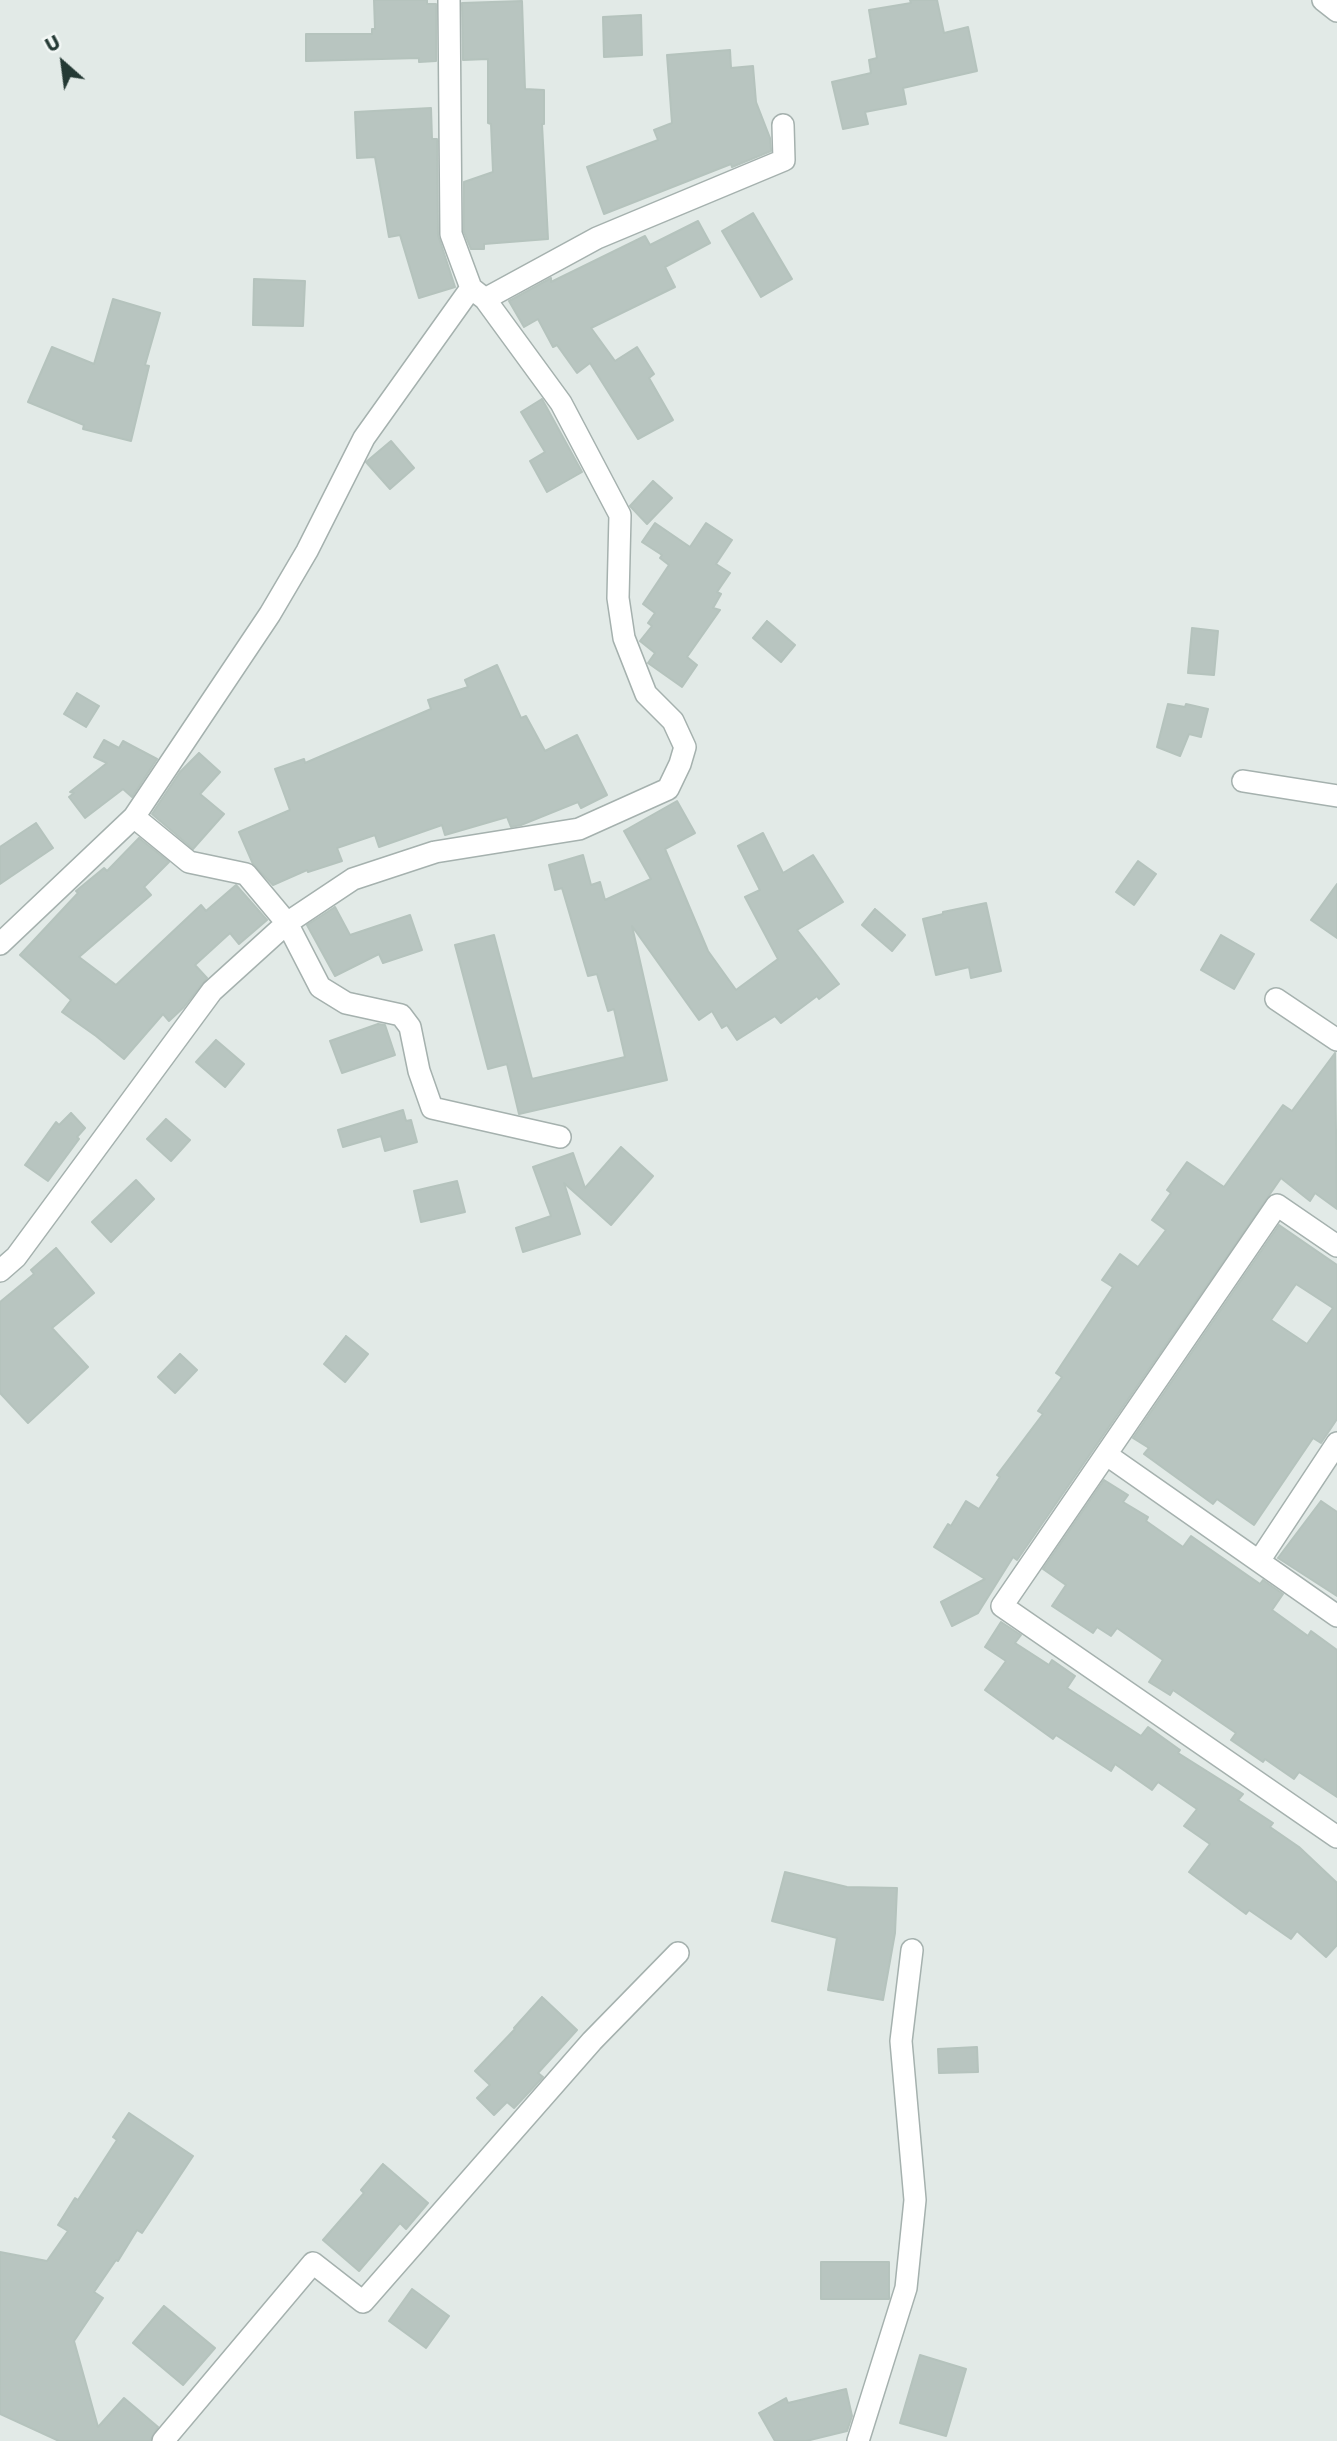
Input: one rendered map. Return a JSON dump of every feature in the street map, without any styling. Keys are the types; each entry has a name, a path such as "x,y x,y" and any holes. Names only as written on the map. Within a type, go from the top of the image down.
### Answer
{"street":[{"path":"0,1271 16,1257 212,991 287,923 353,879 435,852 579,829 667,789 680,764 685,747 673,721 646,694 624,638 618,598 620,515 561,403 478,294 451,234 449,0"},
{"path":"1323,0 1337,11"},
{"path":"0,944 134,817 270,614 307,551 364,438 478,294 597,238 784,160 783,125"},
{"path":"1243,781 1337,796"},
{"path":"134,817 189,862 246,874 287,923 320,987 346,1003 401,1015 410,1027 419,1071 432,1108 560,1137"},
{"path":"1276,999 1337,1040"},
{"path":"1337,1246 1276,1205 1002,1606 1337,1837"},
{"path":"1259,1561 1337,1443"},
{"path":"1107,1455 1337,1616"},
{"path":"858,2441 906,2288 915,2200 901,2041 912,1950"},
{"path":"163,2441 313,2263 363,2302 592,2041 678,1953"}],"building":[{"path":"374,0 427,0 427,4 436,4 436,61 419,62 419,58 306,61 306,34 372,34 372,29 375,29"},
{"path":"910,0 937,0 944,33 968,27 977,71 903,88 906,104 865,112 868,124 843,129 832,82 871,73 869,60 877,58 869,10 911,3"},
{"path":"522,1 525,89 544,90 542,124 548,239 484,244 484,249 471,249 464,232 464,182 493,172 491,124 488,123 488,59 463,60 462,3"},
{"path":"641,15 642,55 604,57 603,17"},
{"path":"730,50 731,68 753,66 756,102 770,138 771,151 604,214 587,167 658,140 654,130 672,123 667,55"},
{"path":"431,108 432,139 437,139 438,235 455,287 419,298 400,235 389,237 375,157 357,158 355,112"},
{"path":"753,213 792,279 761,297 722,231"},
{"path":"698,221 710,243 665,267 675,287 591,328 615,361 637,347 654,374 649,378 673,420 638,439 590,363 577,373 557,345 553,347 538,319 524,327 509,301 551,278 551,282 645,236 650,245"},
{"path":"254,279 305,281 303,326 253,325"},
{"path":"113,299 160,313 145,365 149,366 131,441 83,429 84,425 28,402 52,347 94,364"},
{"path":"542,399 582,472 547,492 530,461 545,452 521,412"},
{"path":"391,441 414,468 390,489 366,462"},
{"path":"653,481 672,498 647,524 630,506"},
{"path":"655,523 690,547 706,523 732,540 716,564 730,573 717,592 721,594 713,608 720,610 687,657 697,665 682,687 648,663 655,653 640,641 652,626 648,623 655,613 643,604 669,565 660,558 662,555 642,542"},
{"path":"767,621 795,645 781,662 753,638"},
{"path":"1192,628 1218,631 1214,675 1188,673"},
{"path":"497,665 521,718 526,716 545,751 577,735 607,795 581,808 578,802 511,827 507,817 445,835 442,825 379,847 375,835 337,848 342,861 308,872 307,870 273,885 253,864 239,832 290,810 275,769 304,759 305,763 431,709 428,700 468,687 465,680"},
{"path":"77,693 99,706 86,727 64,714"},
{"path":"1168,704 1185,707 1186,704 1208,709 1201,737 1189,734 1180,756 1157,747"},
{"path":"104,740 119,748 123,741 157,759 132,797 123,789 85,818 69,797 74,793 70,792 107,763 94,757"},
{"path":"199,753 220,772 200,794 224,814 193,849 152,814 180,772"},
{"path":"677,801 695,833 665,849 708,951 736,990 778,959 745,897 760,890 738,846 763,833 783,873 813,855 843,902 797,930 839,984 819,999 817,996 781,1023 775,1016 737,1040 727,1025 722,1028 712,1011 699,1020 632,926 667,1080 519,1114 507,1064 488,1069 455,945 494,935 532,1079 625,1057 614,1009 608,1011 597,974 588,976 562,888 555,890 549,865 583,855 591,885 600,882 605,900 651,879 624,831"},
{"path":"36,823 53,848 0,884 0,847"},
{"path":"139,838 169,862 144,887 151,895 79,957 116,985 201,905 206,911 236,885 267,920 239,944 230,933 195,965 207,978 169,1021 163,1014 124,1059 62,1012 71,1000 20,955 78,893 76,891 104,868 107,871"},
{"path":"1138,861 1156,874 1134,905 1116,892"},
{"path":"1337,884 1337,938 1311,920"},
{"path":"986,903 1001,971 971,978 969,967 936,975 923,919"},
{"path":"335,907 350,935 410,915 422,950 383,963 379,954 335,976 307,925"},
{"path":"875,909 905,935 892,951 862,925"},
{"path":"1221,935 1254,954 1234,989 1201,970"},
{"path":"378,1024 385,1025 395,1055 342,1073 330,1041"},
{"path":"216,1040 244,1064 225,1087 196,1062"},
{"path":"1335,1053 1337,1209 1315,1193 1310,1201 1281,1178 1017,1560 1013,1557 978,1613 952,1626 941,1602 985,1579 934,1547 966,1501 979,1509 1000,1477 997,1475 1043,1414 1038,1411 1062,1377 1056,1373 1113,1287 1102,1280 1120,1254 1138,1267 1166,1230 1152,1220 1171,1193 1167,1190 1187,1162 1224,1187 1283,1105 1292,1111"},
{"path":"403,1110 406,1121 411,1120 417,1142 385,1151 381,1136 343,1147 338,1130"},
{"path":"71,1113 85,1128 48,1181 25,1165 56,1122 59,1125"},
{"path":"166,1119 190,1140 171,1161 147,1139"},
{"path":"621,1147 653,1176 611,1225 564,1183 580,1234 523,1252 516,1228 551,1216 533,1167 573,1153 585,1188"},
{"path":"136,1180 154,1199 111,1242 92,1222"},
{"path":"457,1181 465,1212 421,1222 414,1191"},
{"path":"1279,1225 1337,1265 1337,1419 1321,1443 1313,1438 1254,1525 1217,1499 1213,1504 1144,1454 1149,1448 1133,1438","holes":["1296,1284 1333,1308 1307,1344 1271,1320"]},
{"path":"56,1248 94,1293 52,1328 88,1367 28,1423 0,1393 0,1302 34,1274 31,1270"},
{"path":"346,1336 368,1354 345,1382 324,1364"},
{"path":"180,1354 197,1370 175,1393 158,1377"},
{"path":"1104,1480 1128,1495 1123,1502 1148,1517 1146,1521 1183,1547 1191,1536 1260,1584 1263,1580 1283,1594 1272,1610 1308,1636 1311,1631 1337,1650 1337,1797 1299,1772 1294,1779 1265,1759 1263,1762 1231,1740 1236,1733 1173,1690 1170,1695 1149,1682 1163,1660 1117,1628 1111,1636 1097,1627 1093,1633 1052,1606 1066,1585 1043,1569"},
{"path":"1321,1501 1337,1512 1337,1596 1278,1558"},
{"path":"1001,1622 1021,1635 1015,1643 1049,1665 1052,1660 1075,1676 1067,1688 1141,1736 1148,1727 1180,1750 1178,1753 1243,1794 1238,1800 1273,1823 1270,1827 1299,1847 1337,1883 1337,1945 1326,1957 1297,1931 1291,1939 1249,1910 1246,1914 1189,1872 1210,1844 1184,1826 1197,1809 1158,1782 1152,1790 1115,1764 1111,1771 1056,1735 1053,1739 985,1690 1006,1661 985,1647"},
{"path":"785,1872 847,1887 897,1888 895,1933 883,2000 828,1990 837,1938 772,1921"},
{"path":"542,1997 577,2030 538,2073 543,2077 514,2108 507,2102 494,2115 477,2098 490,2085 475,2071"},
{"path":"977,2047 978,2072 939,2073 938,2049"},
{"path":"129,2113 193,2156 142,2233 137,2230 94,2292 103,2298 74,2341 98,2427 124,2398 158,2427 150,2441 59,2441 0,2414 0,2252 47,2261 68,2231 58,2225 75,2198 78,2200 117,2140 113,2137"},
{"path":"383,2164 428,2203 406,2229 400,2223 359,2271 323,2240 364,2193 361,2190"},
{"path":"821,2262 889,2262 889,2299 821,2299"},
{"path":"412,2289 449,2316 426,2348 389,2321"},
{"path":"164,2306 215,2348 183,2385 133,2343"},
{"path":"920,2355 966,2369 946,2436 900,2423"},
{"path":"846,2389 852,2416 847,2431 806,2441 775,2441 759,2413 786,2398 788,2403"}]}
